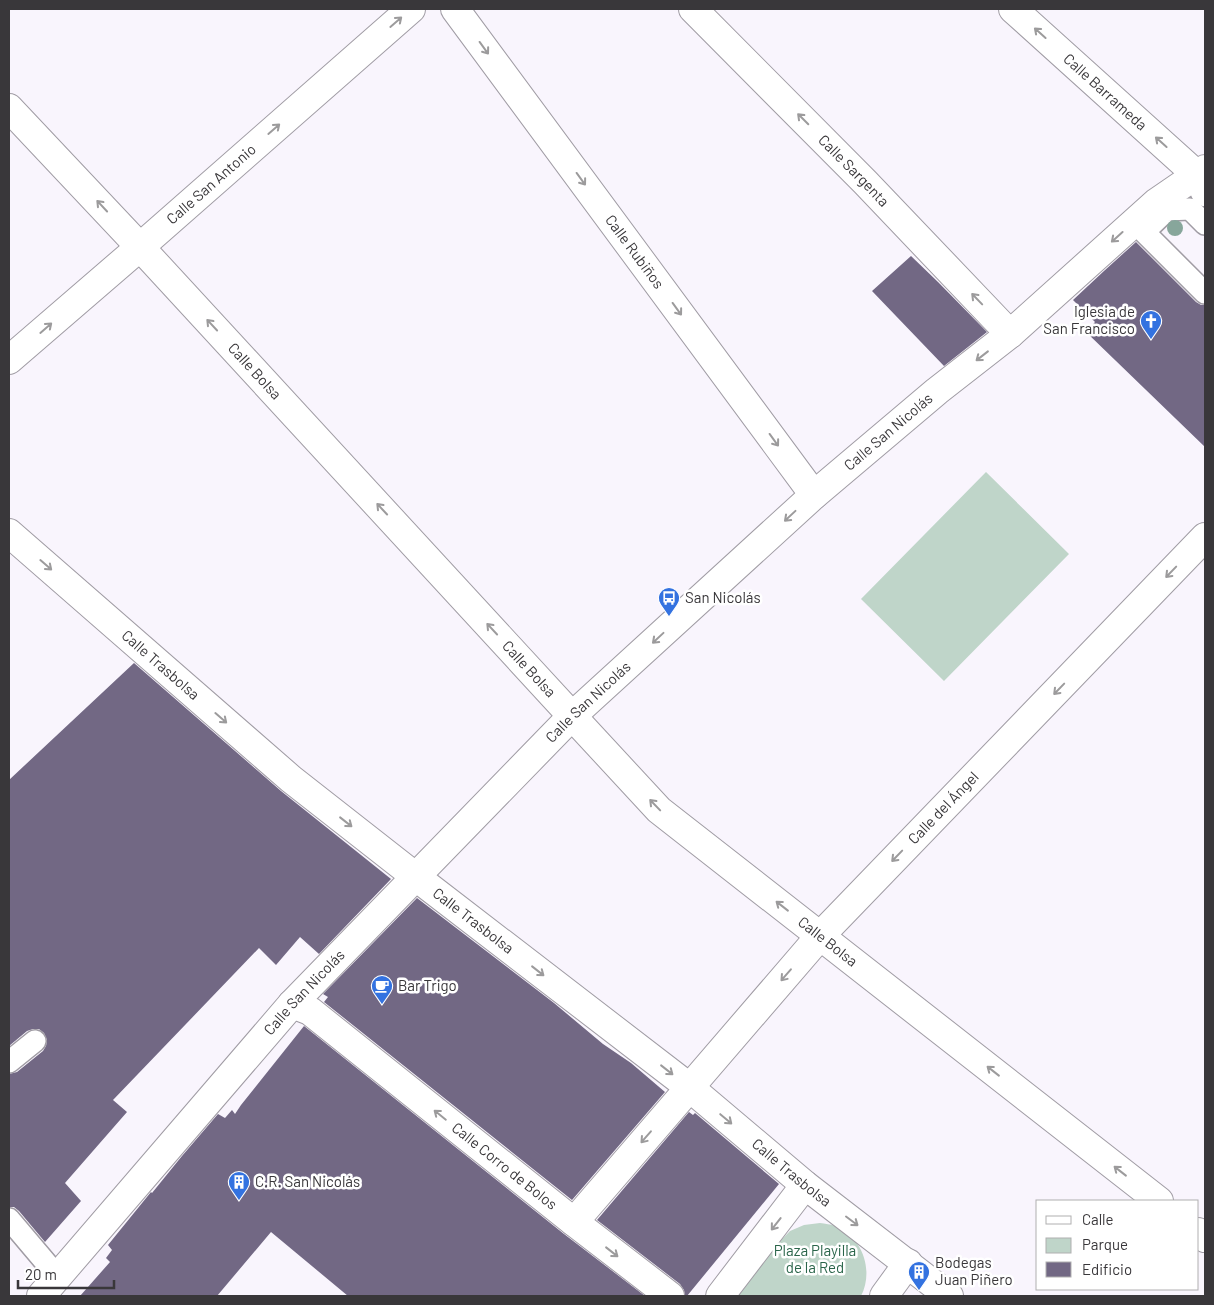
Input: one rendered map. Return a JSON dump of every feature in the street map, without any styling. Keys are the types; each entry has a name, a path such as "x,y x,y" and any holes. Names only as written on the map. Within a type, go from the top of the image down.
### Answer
{"street":[{"name":"Calle San Antonio","path":"9,360 411,9"},
{"name":"Calle Rubiños","path":"455,9 814,495"},
{"name":"Calle Sargenta","path":"693,9 865,182 1010,334"},
{"name":"Calle Barrameda","path":"1013,9 1202,179"},
{"name":"Calle Bolsa","path":"9,108 140,247 658,810 1158,1200"},
{"name":"Calle San Nicolás","path":"50,1286 292,1004 572,716 814,495 938,391 1010,334 1157,202 1202,179"},
{"path":"1205,224 1190,209 1167,210 1144,232 1205,293"},
{"name":"Calle Trasbolsa","path":"9,533 291,779 689,1087 805,1185 949,1296"},
{"name":"Calle del Ángel","path":"689,1087 820,936 1205,536"},
{"name":"Calle Corro de Bolos","path":"292,1004 310,1011 574,1222 670,1296"},
{"path":"9,1062 35,1041"},
{"path":"574,1222 689,1087"},
{"path":"720,1296 805,1185"},
{"path":"9,1218 50,1286"},
{"path":"884,1296 908,1263"}],"green space":[{"path":"986,472 1069,554 944,681 861,599"},
{"name":"Plaza Playilla de la Red","path":"820,1223 833,1225 845,1231 859,1246 866,1266 865,1286 861,1296 737,1296 779,1242 790,1231 804,1225"}],"building":[{"name":"Iglesia de San Francisco","path":"1136,242 1196,302 1205,305 1205,447 1086,332 1095,322 1073,300"},
{"path":"911,256 987,332 944,366 872,291"},
{"path":"134,663 281,791 391,879 319,954 300,937 276,965 259,948 113,1100 127,1112 65,1183 81,1201 45,1242 19,1211 14,1207 9,1207 9,1074 17,1072 43,1051 47,1040 44,1033 39,1029 33,1029 27,1031 9,1046 9,780"},
{"path":"417,898 554,1003 603,1044 631,1063 665,1092 572,1200 324,1002 328,997 323,994"},
{"path":"304,1026 564,1234 645,1296 348,1296 271,1232 217,1296 80,1296 110,1262 106,1258 112,1250 108,1245 151,1192 218,1114 225,1118 232,1110 235,1114"},
{"path":"689,1112 693,1115 695,1113 779,1184 687,1296 685,1296 680,1284 597,1220"}],"place":[{"name":"Iglesia de San Francisco","path":"1151,340"},
{"name":"San Nicolás","path":"669,617"},
{"name":"Bar Trigo","path":"382,1005"},
{"name":"C.R. San Nicolás","path":"239,1201"},
{"name":"Bodegas Juan Piñero","path":"919,1291"}]}
